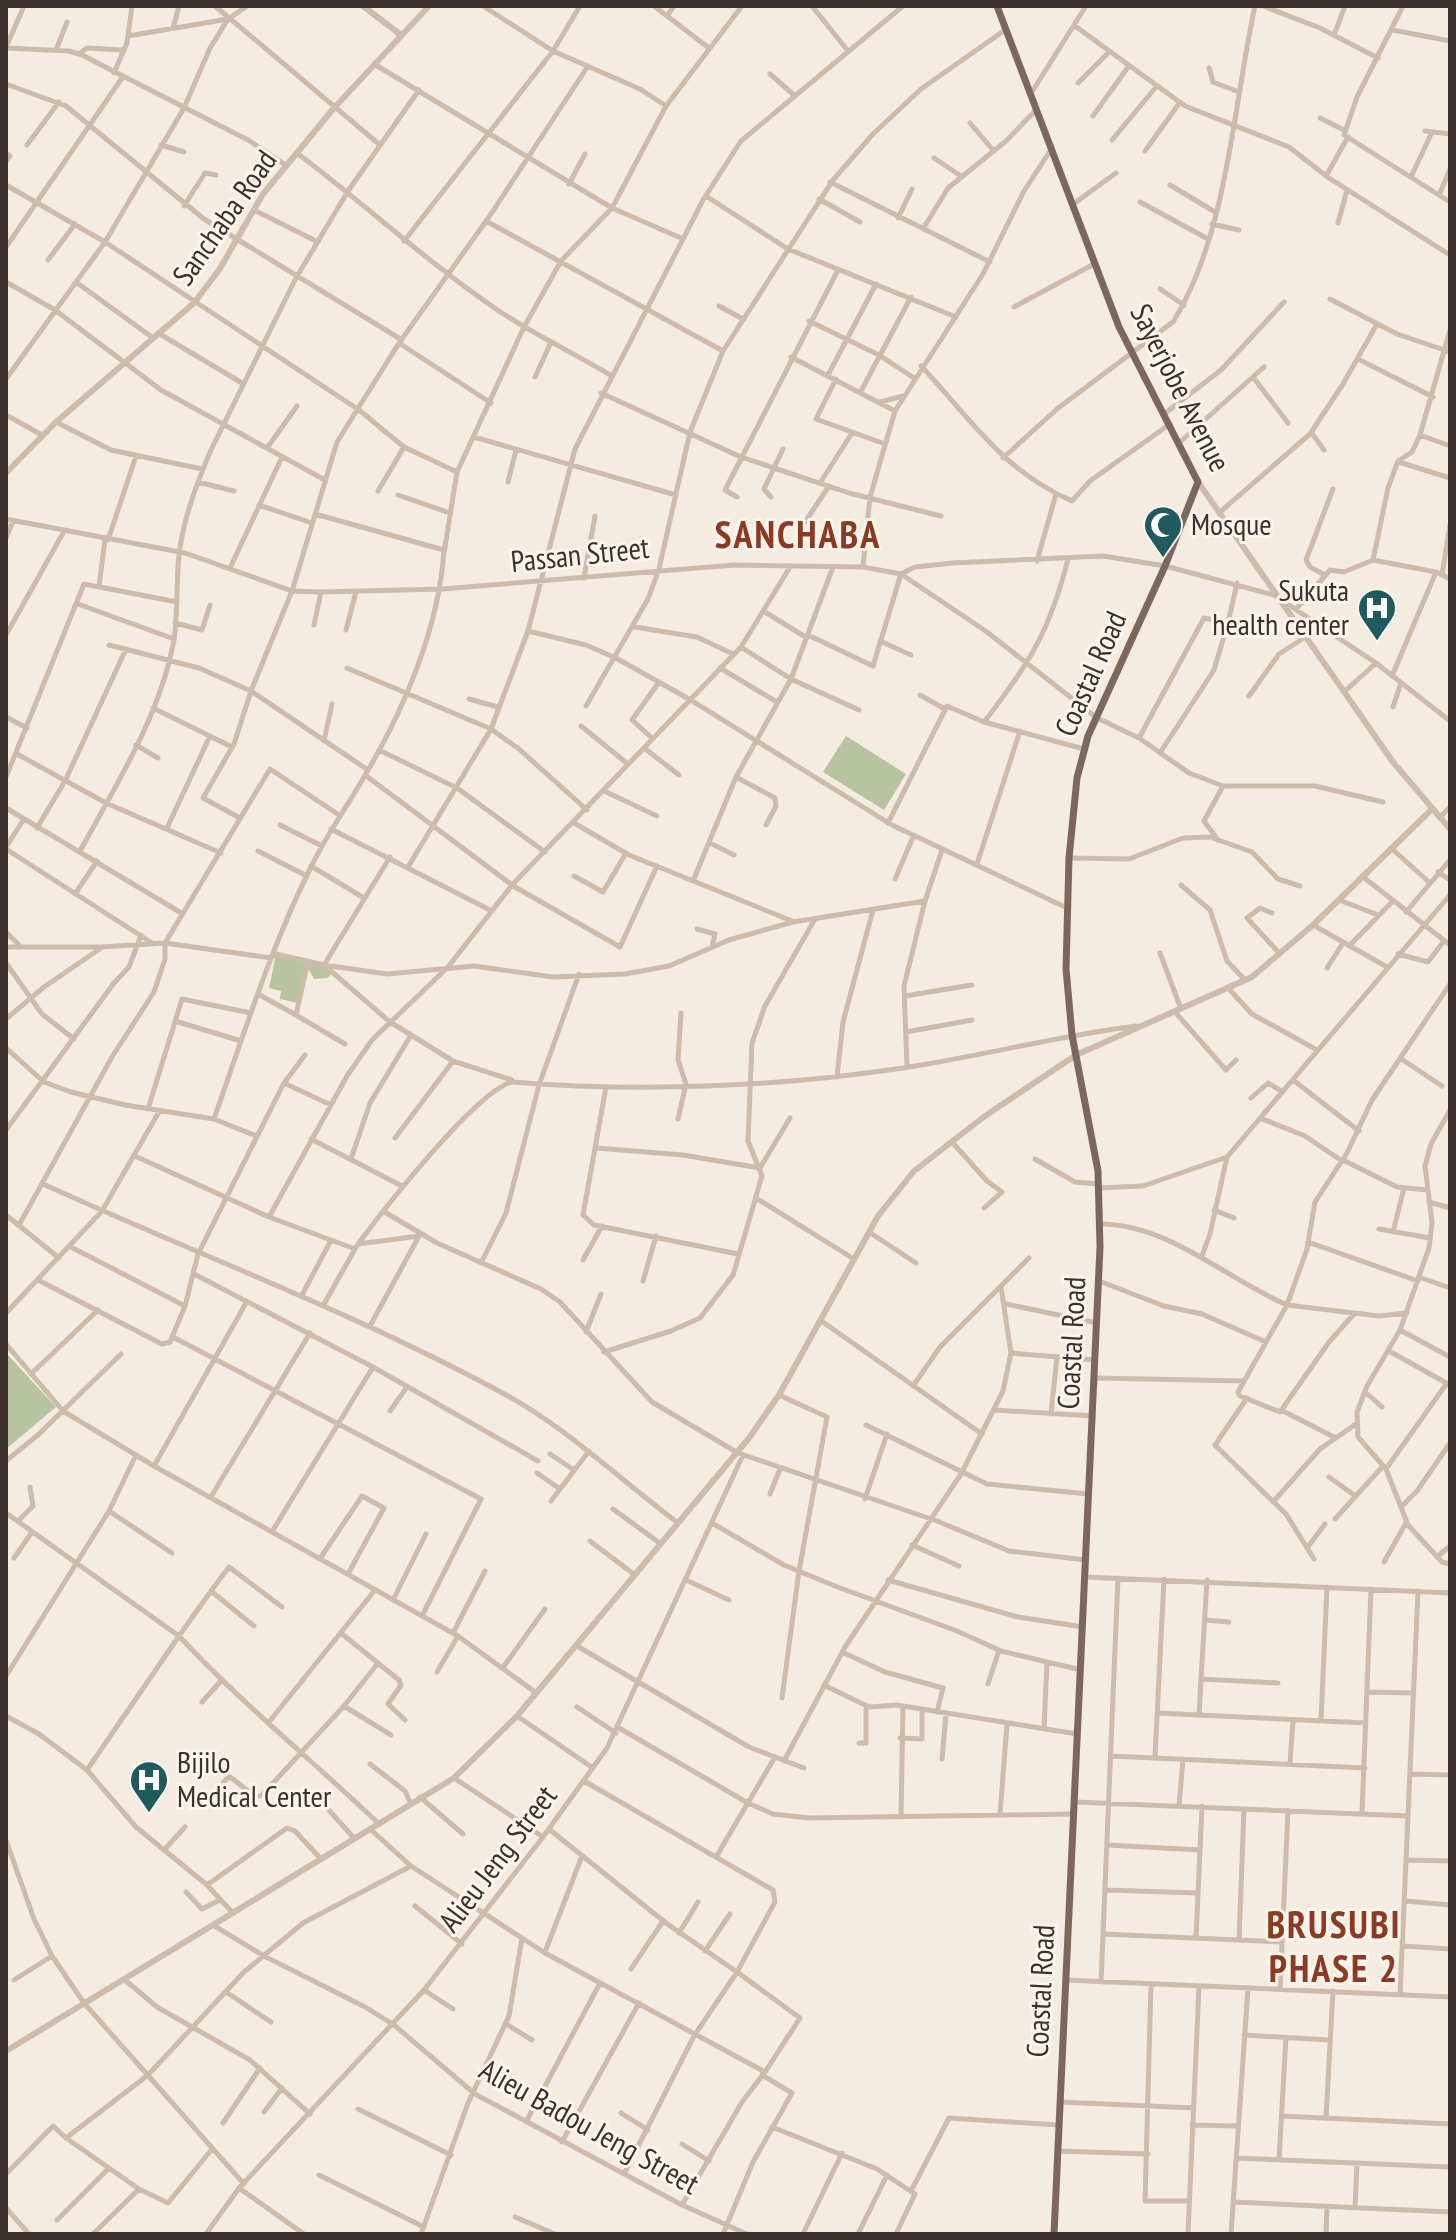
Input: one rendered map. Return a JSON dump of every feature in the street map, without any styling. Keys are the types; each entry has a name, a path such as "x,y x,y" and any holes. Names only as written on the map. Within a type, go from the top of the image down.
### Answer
{"main road":[{"name":"Sayerjobe Avenue","path":"997,6 1094,264 1133,353 1198,482"},
{"name":"Coastal Road","path":"1054,2234 1100,1224 1098,1186 1072,1035 1066,969 1069,858 1077,778 1084,749 1165,566 1198,482"}],"street":[{"path":"24,6 6,47 78,54 248,140 287,166"},
{"path":"114,73 128,36 132,6"},
{"path":"173,28 179,6"},
{"path":"215,6 380,145"},
{"path":"6,379 105,242 184,108 210,48 228,19 247,6"},
{"path":"363,6 401,35"},
{"name":"Sanchaba Road","path":"6,473 56,422 194,303 212,282 253,209 297,153 334,108 429,6"},
{"path":"483,6 553,51 640,89 666,106"},
{"path":"404,241 553,51 580,6"},
{"path":"654,6 709,48"},
{"path":"667,16 674,6"},
{"path":"214,1119 271,958 311,866 379,750 406,693 442,589 457,472 524,327 561,261 612,208 666,106 742,6"},
{"path":"812,6 848,51"},
{"path":"408,867 491,729 528,631 570,465 601,393 648,308 681,238 741,141 903,6"},
{"path":"1030,95 1086,6"},
{"path":"1003,458 1057,409 1173,322 1184,305 1215,212 1255,6"},
{"path":"1263,6 1334,35 1378,58"},
{"path":"1334,35 1345,6"},
{"path":"1344,130 1403,6"},
{"path":"128,36 228,19"},
{"path":"56,50 67,22"},
{"path":"1075,26 1108,53 1180,102 1289,147 1326,176 1450,255"},
{"path":"586,706 634,627 659,569 690,432 723,351 830,182 880,127 921,89 1005,30"},
{"path":"1393,30 1450,41"},
{"path":"78,54 87,48 124,50"},
{"path":"1078,83 1108,53"},
{"path":"374,64 569,184 612,208 681,238"},
{"path":"240,818 203,798 232,747 292,591 337,442 588,66"},
{"path":"1093,116 1128,67"},
{"path":"1209,68 1213,82 1239,92"},
{"path":"770,74 794,95"},
{"path":"6,247 122,78"},
{"path":"6,84 59,102 184,206 235,241 401,342 491,403"},
{"path":"1112,140 1156,87"},
{"path":"80,851 136,745 153,708 169,659 174,639 180,552 202,469 296,278 348,191 419,90"},
{"path":"27,145 59,102"},
{"path":"1145,151 1180,102"},
{"path":"923,229 948,188 1035,111"},
{"path":"1320,118 1344,130 1348,137 1450,202"},
{"path":"970,123 993,150"},
{"path":"1411,177 1429,132 1450,134"},
{"path":"1326,176 1348,137"},
{"path":"161,145 184,152"},
{"path":"863,567 870,497 895,411 990,262 1024,191 1050,151"},
{"path":"6,153 10,156 6,161"},
{"path":"297,153 448,274 524,327 610,375"},
{"path":"569,184 585,154"},
{"path":"934,158 961,176"},
{"path":"1439,195 1450,169"},
{"path":"184,206 205,173 216,175"},
{"path":"1071,205 1116,173"},
{"path":"830,182 990,262"},
{"path":"6,185 37,200 105,242 359,410 404,447 457,472"},
{"path":"1170,185 1215,212"},
{"path":"898,218 912,189"},
{"path":"1338,223 1347,190"},
{"path":"706,196 788,249 956,317"},
{"path":"819,199 860,222"},
{"path":"1140,202 1208,239"},
{"path":"253,209 318,242"},
{"path":"486,221 723,351"},
{"path":"48,260 75,224"},
{"path":"1212,224 1239,230"},
{"path":"1014,307 1094,264"},
{"path":"737,497 725,490 809,321 838,270"},
{"path":"6,282 55,310 161,390 325,480"},
{"path":"76,282 156,336 242,383"},
{"path":"828,375 876,284"},
{"path":"1160,289 1184,305"},
{"path":"861,391 911,297"},
{"path":"1330,299 1377,324 1450,352"},
{"path":"1164,414 1221,370 1284,302"},
{"path":"719,306 743,319"},
{"path":"809,321 879,355 914,378"},
{"path":"1220,512 1311,432 1377,324"},
{"path":"1373,560 1388,488 1398,461 1412,452 1420,435 1433,397 1442,349 1450,330"},
{"path":"535,377 551,342"},
{"path":"791,357 895,411"},
{"path":"1358,359 1433,397"},
{"path":"921,366 1003,458 1056,494 1075,500 1090,481 1170,424"},
{"path":"1180,442 1264,367"},
{"path":"1253,377 1288,423"},
{"path":"836,379 816,416 885,444"},
{"path":"601,393 741,457 829,486 941,516"},
{"path":"880,402 904,396"},
{"path":"267,448 297,406"},
{"path":"6,415 42,435"},
{"path":"56,422 111,450 202,469"},
{"path":"1311,432 1324,450"},
{"path":"820,483 852,433"},
{"path":"1420,435 1450,446"},
{"path":"474,437 676,495"},
{"path":"378,491 404,447"},
{"path":"771,497 764,489 783,449"},
{"path":"508,482 516,450"},
{"path":"99,587 106,539 136,456"},
{"path":"231,566 282,457"},
{"path":"1398,461 1450,478"},
{"path":"198,482 234,491"},
{"name":"Sayerjobe Avenue","path":"1198,482 1304,638 1431,810 1450,829"},
{"path":"805,522 829,486"},
{"path":"1325,575 1310,567 1306,560 1333,489"},
{"path":"1037,561 1056,494"},
{"path":"398,495 450,513"},
{"path":"259,505 312,523"},
{"path":"315,514 444,550 444,563"},
{"path":"584,578 595,516"},
{"path":"6,538 10,520"},
{"name":"Passan Street","path":"10,520 63,533 180,552 231,566 292,591 442,589 542,583 659,569 863,567 901,574"},
{"path":"1392,676 1439,574 1450,525"},
{"path":"6,635 63,533"},
{"path":"765,612 868,666 875,663 901,574 915,567 1103,556 1165,566 1274,595 1376,663 1450,721"},
{"path":"984,722 1028,666 1058,600 1068,559"},
{"path":"1296,609 1325,575 1373,560 1450,579"},
{"path":"269,1217 311,1139 372,1040 448,967 512,885 741,647 790,567"},
{"path":"693,881 736,777 791,679 833,567"},
{"path":"913,582 915,567"},
{"path":"901,574 1097,718 1139,738 1189,773 1223,786 1315,786 1383,802"},
{"path":"1160,753 1214,670 1237,583"},
{"path":"6,777 84,584 177,602"},
{"path":"314,625 321,592"},
{"path":"346,630 356,592"},
{"path":"78,604 174,639"},
{"path":"175,623 202,630 210,605"},
{"path":"1139,738 1204,618 1209,616 1228,623"},
{"path":"634,627 697,637 733,654"},
{"path":"528,631 586,645 616,658 689,699 888,823 1067,908"},
{"path":"1249,696 1279,654 1304,638"},
{"path":"880,641 911,655"},
{"path":"109,645 169,659 251,691 324,741 512,885 620,947 657,866"},
{"path":"741,647 791,679 859,710"},
{"path":"37,828 65,781 126,649"},
{"path":"1344,693 1376,663"},
{"path":"347,668 491,729 529,757 587,810"},
{"path":"720,668 778,703"},
{"path":"652,738 632,720 659,682"},
{"path":"1393,707 1401,683"},
{"path":"920,695 945,709"},
{"path":"469,699 498,707"},
{"path":"324,741 332,704"},
{"path":"888,823 948,706 984,722 1084,749"},
{"path":"153,708 232,747"},
{"path":"6,717 27,728"},
{"path":"581,726 628,764"},
{"path":"977,864 1020,731"},
{"path":"167,828 210,736"},
{"path":"136,745 158,758"},
{"path":"644,748 679,775"},
{"path":"379,750 457,788 545,852"},
{"path":"17,754 106,803 221,853"},
{"path":"19,1225 112,1057 161,979 165,943 270,769 339,815"},
{"path":"736,777 775,798 776,806 766,825"},
{"path":"1219,840 1204,821 1223,786"},
{"path":"604,791 657,816"},
{"path":"1439,817 1450,807"},
{"path":"6,808 183,914"},
{"path":"6,2051 419,1796 454,1778 517,1716 678,1523 740,1454 779,1395 869,1232 914,1171 951,1141 1076,1055 1246,980 1313,925 1431,810"},
{"path":"24,819 6,848 153,943"},
{"path":"574,823 626,853 793,922"},
{"path":"280,825 322,846"},
{"path":"331,829 492,911"},
{"path":"895,879 914,835"},
{"path":"1069,858 1129,859 1196,836 1219,840 1252,852 1278,879 1300,886"},
{"path":"710,843 734,855"},
{"path":"1391,848 1430,882"},
{"path":"907,1067 905,996 925,901 943,849"},
{"path":"258,851 307,876"},
{"path":"574,876 603,892 626,853"},
{"path":"324,965 390,857"},
{"path":"1406,912 1450,860"},
{"path":"75,894 97,861"},
{"path":"311,866 364,898"},
{"path":"1438,872 1450,880"},
{"path":"1362,876 1447,943 1428,962 1398,954"},
{"path":"1181,885 1210,910 1227,961 1246,980"},
{"path":"1202,1256 1227,1157 1450,895"},
{"path":"1338,899 1379,915"},
{"path":"6,947 165,943 271,958 276,954 387,974 448,967 497,968 553,977 625,974 669,966 712,948 793,922 925,901"},
{"path":"1327,968 1346,945 1393,901"},
{"path":"1272,913 1260,908 1247,918 1280,955"},
{"path":"837,1077 843,1022 873,909"},
{"path":"604,1352 671,1331 700,1318 733,1275 762,1176 748,1141 752,1043 757,1024 815,919"},
{"path":"1313,925 1387,967"},
{"path":"697,929 715,934 712,948"},
{"path":"6,932 22,948"},
{"path":"6,1130 129,967 141,935"},
{"path":"6,1019 101,947"},
{"path":"1160,953 1178,1010 1226,1070 1236,1060"},
{"path":"296,1015 308,961"},
{"path":"6,963 29,999 74,1039"},
{"path":"324,965 390,1022 453,1061 517,1082 539,1085 606,1087 837,1077 1145,1025"},
{"path":"481,1263 506,1213 539,1085 579,974"},
{"path":"1336,1438 1238,1392 1287,1305 1308,1242 1315,1202 1359,1131 1372,1100 1450,984"},
{"path":"905,996 972,985"},
{"path":"1229,989 1252,1014 1317,1050"},
{"path":"258,994 345,1044"},
{"path":"148,1109 182,999 251,1013"},
{"path":"678,1119 686,1084 678,1060 681,1013"},
{"path":"906,1032 972,1020"},
{"path":"175,1021 241,1041"},
{"path":"351,1159 370,1103 411,1035"},
{"path":"6,1048 44,1082 92,1098 214,1119 256,1136"},
{"path":"38,1280 167,1344 173,1337 185,1306 198,1254 284,1083 305,1055"},
{"path":"1399,1058 1442,1086"},
{"path":"395,1138 453,1061"},
{"path":"1293,1080 1359,1131"},
{"path":"324,1304 356,1247 402,1186 487,1097 504,1084 517,1082"},
{"path":"284,1083 331,1105"},
{"path":"1251,1098 1268,1083 1283,1092"},
{"path":"606,1087 597,1148 582,1207 588,1220 602,1226 738,1254"},
{"path":"6,1313 102,1211 160,1110"},
{"path":"1450,1110 1427,1152 1430,1238 1419,1279 1400,1330 1365,1392 1357,1423 1358,1437 1384,1467 1407,1522 1437,1557 1450,1564"},
{"path":"760,1168 790,1118"},
{"path":"1260,1118 1305,1136 1381,1181 1404,1188 1427,1190"},
{"path":"311,1139 402,1186"},
{"path":"951,1141 987,1181 1002,1192 984,1208"},
{"path":"597,1148 683,1155 760,1168"},
{"path":"135,1156 330,1242 356,1247 420,1234"},
{"path":"1035,1159 1075,1182 1098,1186 1143,1186 1227,1157"},
{"path":"43,1184 198,1254 324,1304 498,1390 589,1451 678,1523"},
{"path":"1393,1232 1404,1188"},
{"path":"756,1198 854,1259"},
{"path":"1429,1202 1450,1208"},
{"path":"1214,1210 1234,1218"},
{"path":"383,1211 420,1234 541,1289 560,1302 652,1402 740,1454 1009,1551 1086,1560"},
{"path":"6,1215 59,1258"},
{"path":"1100,1224 1124,1225 1202,1256 1255,1290 1287,1305 1354,1314 1407,1313"},
{"path":"583,1260 602,1226"},
{"path":"1379,1229 1430,1238"},
{"path":"869,1232 916,1263"},
{"path":"370,1326 420,1234"},
{"path":"643,1281 656,1236"},
{"path":"302,1295 330,1242"},
{"path":"1308,1242 1450,1288"},
{"path":"71,1247 185,1306"},
{"path":"913,1386 940,1347 1029,1258"},
{"path":"194,1274 373,1367 538,1461"},
{"path":"1099,1281 1164,1306 1202,1314 1266,1342"},
{"path":"784,1761 842,1652 961,1474 1003,1391 1011,1353 1001,1287"},
{"path":"586,1332 601,1294"},
{"path":"154,1466 246,1303"},
{"path":"1006,1304 1097,1323"},
{"path":"31,1374 98,1310"},
{"path":"1281,1410 1329,1342 1354,1314"},
{"path":"820,1320 982,1434"},
{"path":"1400,1330 1450,1357"},
{"path":"212,1495 310,1333"},
{"path":"173,1337 481,1499 422,1616"},
{"path":"6,1344 63,1411 154,1466 212,1495 456,1634 504,1666 535,1692"},
{"path":"1335,1519 1354,1495 1384,1467 1448,1384 1389,1351"},
{"path":"1011,1353 1095,1360"},
{"path":"6,1461 121,1354"},
{"path":"1051,1414 1057,1357"},
{"path":"273,1530 373,1367"},
{"path":"1094,1378 1244,1381"},
{"path":"390,1411 407,1387"},
{"path":"1365,1392 1382,1407"},
{"path":"779,1395 827,1417 799,1571 782,1698"},
{"path":"1247,1398 1215,1445 1273,1502 1314,1559"},
{"path":"994,1410 1093,1416"},
{"path":"1273,1502 1307,1462 1357,1423"},
{"path":"866,1425 961,1474 1002,1488 1089,1494"},
{"path":"865,1499 887,1434"},
{"path":"1401,1507 1417,1491 1450,1443"},
{"path":"551,1501 589,1451"},
{"path":"550,1454 574,1470"},
{"name":"Alieu Jeng Street","path":"206,2234 242,2186 424,1990 485,1914 593,1768 617,1730 712,1523 740,1454"},
{"path":"6,1676 109,1511 136,1455"},
{"path":"770,1494 780,1469"},
{"path":"537,1473 560,1489"},
{"path":"1329,1477 1354,1495"},
{"path":"18,1521 33,1506 30,1487"},
{"path":"321,1557 362,1496 384,1508 348,1574"},
{"path":"613,1509 661,1544"},
{"path":"109,1511 172,1553"},
{"path":"6,1513 179,1636 221,1681 378,1823"},
{"path":"1384,1562 1407,1522"},
{"path":"712,1523 799,1571 999,1650 1081,1670"},
{"path":"1307,1548 1325,1524"},
{"path":"14,1558 32,1532"},
{"path":"393,1600 426,1534"},
{"path":"590,1541 635,1575"},
{"path":"912,1545 959,1566"},
{"path":"1437,1557 1450,1546"},
{"path":"87,1770 227,1569 232,1568 282,1607"},
{"path":"437,1672 485,1571"},
{"path":"1085,1577 1450,1593"},
{"path":"1101,1982 1118,1578"},
{"path":"1155,1757 1164,1579"},
{"path":"686,1580 729,1600"},
{"path":"888,1580 1018,1617 1083,1627"},
{"path":"1199,1715 1207,1580"},
{"path":"1321,1720 1327,1587"},
{"path":"1362,1813 1371,1589"},
{"path":"269,1722 375,1590"},
{"path":"211,1591 254,1626"},
{"path":"1400,1995 1418,1591"},
{"path":"504,1666 545,1609"},
{"path":"1205,1620 1229,1622"},
{"path":"342,1634 399,1680 401,1685 388,1704 405,1720"},
{"path":"577,1646 638,1684 775,1757 804,1768"},
{"path":"988,1684 999,1650"},
{"path":"842,1652 885,1672 943,1688 937,1712"},
{"path":"1044,1728 1047,1662"},
{"path":"211,1798 229,1776 259,1797 344,1706 378,1663"},
{"path":"1201,1679 1278,1683"},
{"path":"202,1702 221,1681"},
{"path":"824,1685 866,1706 903,1706 1077,1734"},
{"path":"1368,1692 1414,1693"},
{"path":"344,1706 391,1735"},
{"path":"859,1743 866,1743 866,1706"},
{"path":"901,1816 900,1738 903,1706"},
{"path":"577,1707 773,1814 809,1818 1074,1814"},
{"path":"900,1738 922,1739 922,1710"},
{"path":"1157,1713 1366,1723"},
{"path":"942,1759 946,1714"},
{"path":"6,1716 39,1734 87,1770 120,1811 207,1885 231,1911"},
{"path":"517,1716 593,1768"},
{"path":"1290,1764 1293,1720"},
{"path":"1000,1814 1007,1724"},
{"path":"1111,1756 1365,1768"},
{"path":"716,1857 775,1757"},
{"path":"1179,1806 1183,1759"},
{"path":"370,1764 405,1791 410,1802"},
{"path":"1411,1774 1450,1775"},
{"path":"454,1778 543,1837"},
{"path":"584,1781 773,1890 777,1897 737,1972 694,2036 624,2174"},
{"path":"316,1796 354,1838"},
{"path":"419,1796 463,1834"},
{"path":"1075,1802 1109,1801 1408,1816"},
{"path":"1196,1938 1202,1806"},
{"path":"1239,1940 1244,1809"},
{"path":"1280,1989 1288,1810"},
{"path":"164,1850 185,1827"},
{"path":"207,1885 287,1828 295,1831 320,1858"},
{"path":"370,1829 411,1866 545,1953 694,2036 701,2035 792,2093 772,2127 723,2234"},
{"path":"549,1829 663,1921 800,2018 682,2205"},
{"path":"6,1840 34,1919 52,1956 84,2003 242,2186 296,2232 304,2234"},
{"path":"1107,1845 1200,1850"},
{"path":"545,1953 582,1856"},
{"path":"1407,1860 1450,1861"},
{"path":"66,2138 148,2075 226,1992 303,1923 411,1866"},
{"path":"1105,1890 1198,1893"},
{"path":"186,1892 202,1909 220,1900"},
{"path":"1406,1901 1450,1905"},
{"path":"679,1933 698,1902"},
{"path":"415,1906 462,1944"},
{"path":"705,1951 730,1914"},
{"path":"631,1969 663,1921"},
{"name":"Alieu Badou Jeng Street","path":"212,1924 264,1956 394,2025 475,2094 682,2205 747,2234"},
{"path":"1103,1934 1281,1942"},
{"path":"421,2234 475,2094 506,2024 522,1938"},
{"path":"1403,1946 1450,1949"},
{"path":"14,1980 52,1956"},
{"path":"123,1978 157,2007 260,2068 310,2114"},
{"path":"1066,1980 1450,1997"},
{"path":"526,2122 600,1983"},
{"path":"1151,1984 1145,2201 1189,2201"},
{"path":"1188,2234 1199,1986"},
{"path":"1231,2234 1248,1988"},
{"path":"424,1990 453,2009"},
{"path":"1326,2118 1333,1991"},
{"path":"226,1992 271,2022"},
{"path":"562,2142 639,2003"},
{"path":"506,2024 532,2040"},
{"path":"1244,2035 1329,2040"},
{"path":"1279,2160 1286,2037"},
{"path":"223,2123 260,2068"},
{"path":"264,2112 282,2088"},
{"path":"1059,2102 1194,2108"},
{"path":"358,2109 451,2155"},
{"path":"621,2113 648,2130"},
{"path":"1281,2116 1450,2124"},
{"path":"911,2191 949,2118 1058,2125"},
{"path":"1192,2125 1238,2126"},
{"path":"6,2174 53,2126 108,2169 168,2203 212,2149"},
{"path":"772,2127 842,2153 887,2175 915,2194 896,2234"},
{"path":"682,2144 709,2161"},
{"path":"1057,2151 1148,2154"},
{"path":"803,2234 842,2153"},
{"path":"1236,2158 1450,2167"},
{"path":"1355,2208 1357,2163"},
{"path":"57,2220 108,2169"},
{"path":"319,2175 424,2227"},
{"path":"858,2234 887,2175"},
{"path":"93,2234 139,2189"},
{"path":"1233,2202 1450,2212"},
{"path":"1326,2234 1327,2207"},
{"path":"6,2208 29,2234"},
{"path":"515,2217 555,2234"}],"green space":[{"path":"846,736 906,774 884,810 823,772"},
{"path":"276,954 324,965 333,972 328,978 314,979 309,970 304,971 297,1003 280,999 281,991 269,988"},
{"path":"6,1353 56,1407 6,1449"}],"place":[{"name":"Mosque","path":"1163,559"},
{"name":"Sukuta health center","path":"1377,642"},
{"name":"Bijilo Medical Center","path":"149,1814"}],"district":[{"name":"SANCHABA","path":"798,535"},
{"name":"BRUSUBI PHASE 2","path":"1334,1947"}]}
